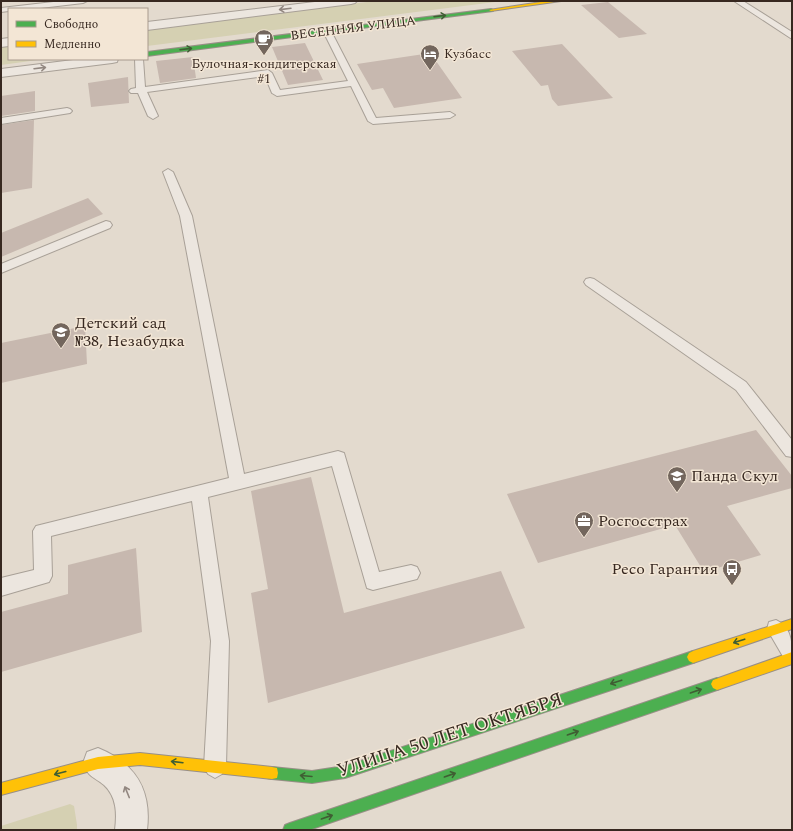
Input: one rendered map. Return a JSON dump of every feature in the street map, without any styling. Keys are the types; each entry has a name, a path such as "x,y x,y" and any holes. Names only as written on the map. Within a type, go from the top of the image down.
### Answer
{"street":[{"name":"ВЕСЕННЯЯ УЛИЦА","path":"148,26 351,1"},
{"name":"ВЕСЕННЯЯ УЛИЦА","path":"148,54 559,1"},
{"path":"1,73 104,60"},
{"name":"УЛИЦА 50 ЛЕТ ОКТЯБРЯ","path":"1,789 98,763 140,759 174,761 215,767 312,777 344,772 784,626"},
{"path":"290,830 792,658"},
{"path":"98,763 117,776 127,790 133,817 131,830"}],"lane":[{"path":"33,8 83,1"},
{"path":"738,1 792,36"},
{"path":"327,31 374,121 450,115"},
{"path":"139,60 137,91 153,116"},
{"path":"137,91 268,73 277,93 353,83"},
{"path":"1,121 67,111"},
{"path":"168,172 186,216 238,483"},
{"path":"1,269 106,225"},
{"path":"590,282 741,386 792,451"},
{"path":"1,587 43,576 42,530 338,458 373,582 411,573"},
{"path":"199,492 220,641 215,767"},
{"path":"784,626 792,653"}],"shaded area":[{"path":"375,1 503,1 148,46 148,29"},
{"path":"8,46 8,60 38,60 1,65 1,47"},
{"path":"70,804 74,806 77,830 1,830 1,826"}],"building":[{"path":"608,2 647,34 619,38 581,5"},
{"path":"305,43 323,80 288,85 272,47"},
{"path":"562,44 613,98 558,106 552,99 548,85 541,86 512,51"},
{"path":"424,54 429,62 436,61 462,98 394,108 383,88 372,90 357,64"},
{"path":"193,57 196,78 160,83 156,61"},
{"path":"128,77 129,103 91,107 88,83"},
{"path":"35,91 35,111 1,116 1,96"},
{"path":"34,120 32,188 1,193 1,125"},
{"path":"88,198 103,214 1,257 1,233"},
{"path":"85,326 87,364 1,383 1,343"},
{"path":"756,430 792,476 792,488 727,506 761,555 704,572 675,525 538,563 507,494"},
{"path":"311,477 344,613 501,571 525,628 268,703 251,593 268,589 251,491"},
{"path":"136,548 142,632 1,672 1,612 68,594 68,565"}],"traffic: fast":[{"path":"148,54 491,10"},
{"path":"272,773 312,777 345,772 693,657"},
{"path":"290,830 717,684"}],"traffic: slow":[{"path":"491,10 559,1"},
{"path":"693,657 792,624"},
{"path":"717,684 792,658"},
{"path":"1,789 98,763 140,759 272,773"}],"place":[{"name":"Булочная-кондитерская #1","path":"264,56"},
{"name":"Кузбасс","path":"430,71"},
{"name":"Детский сад №38, Незабудка","path":"61,349"},
{"name":"Панда Скул","path":"677,493"},
{"name":"Росгосстрах","path":"584,538"},
{"name":"Ресо Гарантия","path":"732,586"}]}
